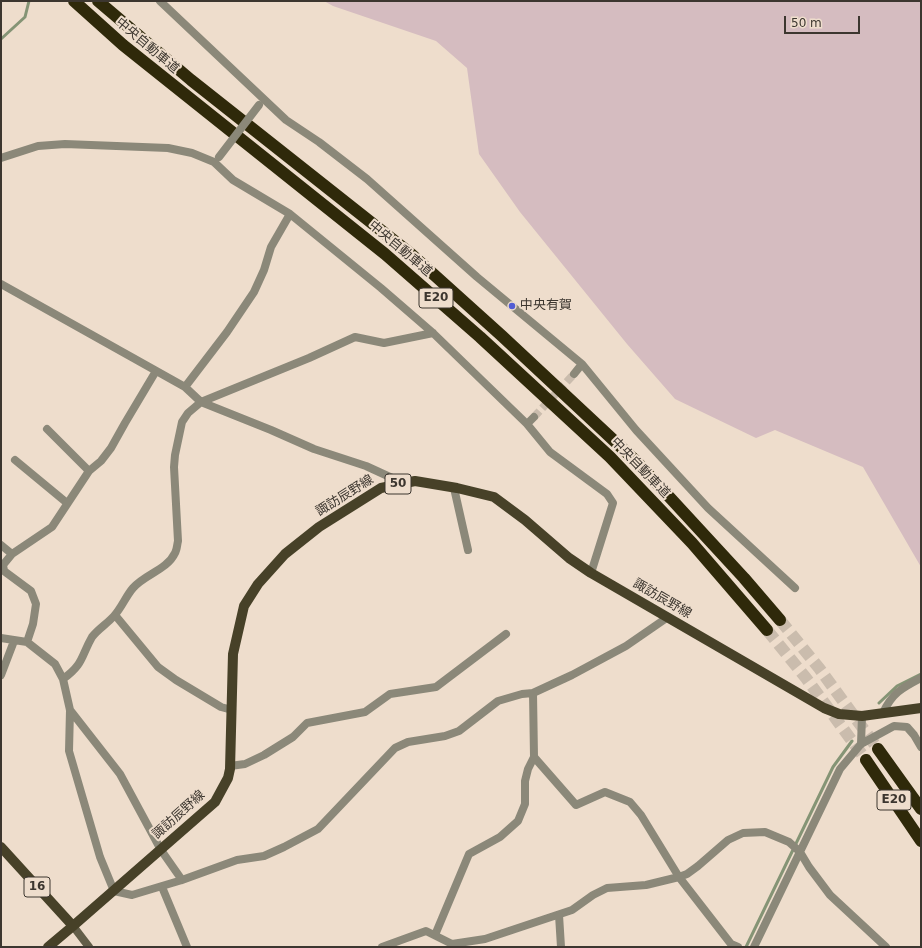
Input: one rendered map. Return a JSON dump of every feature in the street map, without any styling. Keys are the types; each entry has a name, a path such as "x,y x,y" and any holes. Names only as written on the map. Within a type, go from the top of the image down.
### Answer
{"highway":[{"name":"中央自動車道","path":"74,1 129,50 385,254 480,336 610,457 692,543 767,630"},
{"name":"中央自動車道","path":"98,1 191,80 411,254 502,336 638,463 744,578 780,620"},
{"name":"E20","path":"878,749 921,809"},
{"name":"E20","path":"866,760 921,841"}],"main road":[{"name":"諏訪辰野線","path":"48,947 215,802 228,778 230,766 233,654 244,606 258,584 285,554 319,527 381,488 415,481 454,488 494,498 525,520 569,558 591,573 780,682 809,701 839,714 862,716 921,708"},
{"name":"16","path":"1,847 73,926"}],"street":[{"path":"160,1 261,102 319,142 367,179 477,277 582,364 636,430 708,508 795,588"},
{"path":"217,160 261,102"},
{"path":"1,158 38,146 65,144 168,148 217,160 233,180 290,214 381,288 433,333 527,424 550,452 608,494 613,503 591,573"},
{"path":"185,387 227,332 254,292 264,270 271,247 290,214"},
{"path":"1,284 185,387 201,402 314,449 366,466 403,483"},
{"path":"63,679 73,672 80,662 93,636 115,615 133,588 143,578 162,568 176,552 178,541 174,467 175,455 182,422 188,413 201,402 309,358 355,337 384,343 433,333"},
{"path":"574,374 582,364"},
{"path":"27,642 33,624 36,604 31,591 4,572 2,565 12,554 52,526 89,471 101,461 111,448 124,423 156,371"},
{"path":"527,424 534,417"},
{"path":"47,429 89,471"},
{"path":"15,460 67,503"},
{"path":"454,488 468,550"},
{"path":"1,545 12,554"},
{"path":"115,615 158,667 176,680 222,707 232,710"},
{"path":"1,638 27,642 55,664 63,679 70,710 70,751 100,857 114,891 132,895 162,887 237,860 264,856 284,847 318,829 394,748 408,742 445,736 459,731 498,701 522,694 533,693 572,675 626,646 668,617"},
{"path":"230,766 245,764 264,755 293,737 307,723 365,712 390,694 436,687 506,634"},
{"path":"1,675 14,641"},
{"path":"883,713 888,703 902,688 921,678"},
{"path":"435,935 469,854 500,837 518,821 525,804 525,781 528,769 534,757 533,693"},
{"path":"70,710 120,774 161,850 182,880"},
{"path":"861,744 862,716"},
{"path":"754,947 840,769 861,744 894,726 907,727 921,746"},
{"path":"534,757 576,804 605,792 630,802 641,815 679,877 730,944 738,947"},
{"path":"382,947 426,931 448,944 485,939 572,910 593,895 607,888 646,885 679,877 698,866 728,840 743,834 765,832 789,842 800,852 809,868 830,895 886,947"},
{"path":"162,887 187,947"},
{"path":"559,915 561,947"},
{"path":"73,926 89,947"}],"shaded area":[{"path":"324,1 921,1 921,567 863,467 775,430 756,438 675,399 627,344 520,212 479,154 467,68 436,41 333,6"}],"waterway":[{"path":"1,39 25,17 29,1"},
{"path":"879,703 897,686 921,674"},
{"path":"746,947 833,767 852,741"}],"tunnel":[{"path":"534,417 574,374"},
{"path":"780,620 819,668 878,749"},
{"path":"767,630 806,678 866,760"}],"place":[{"name":"中央有賀","path":"512,306"}]}
